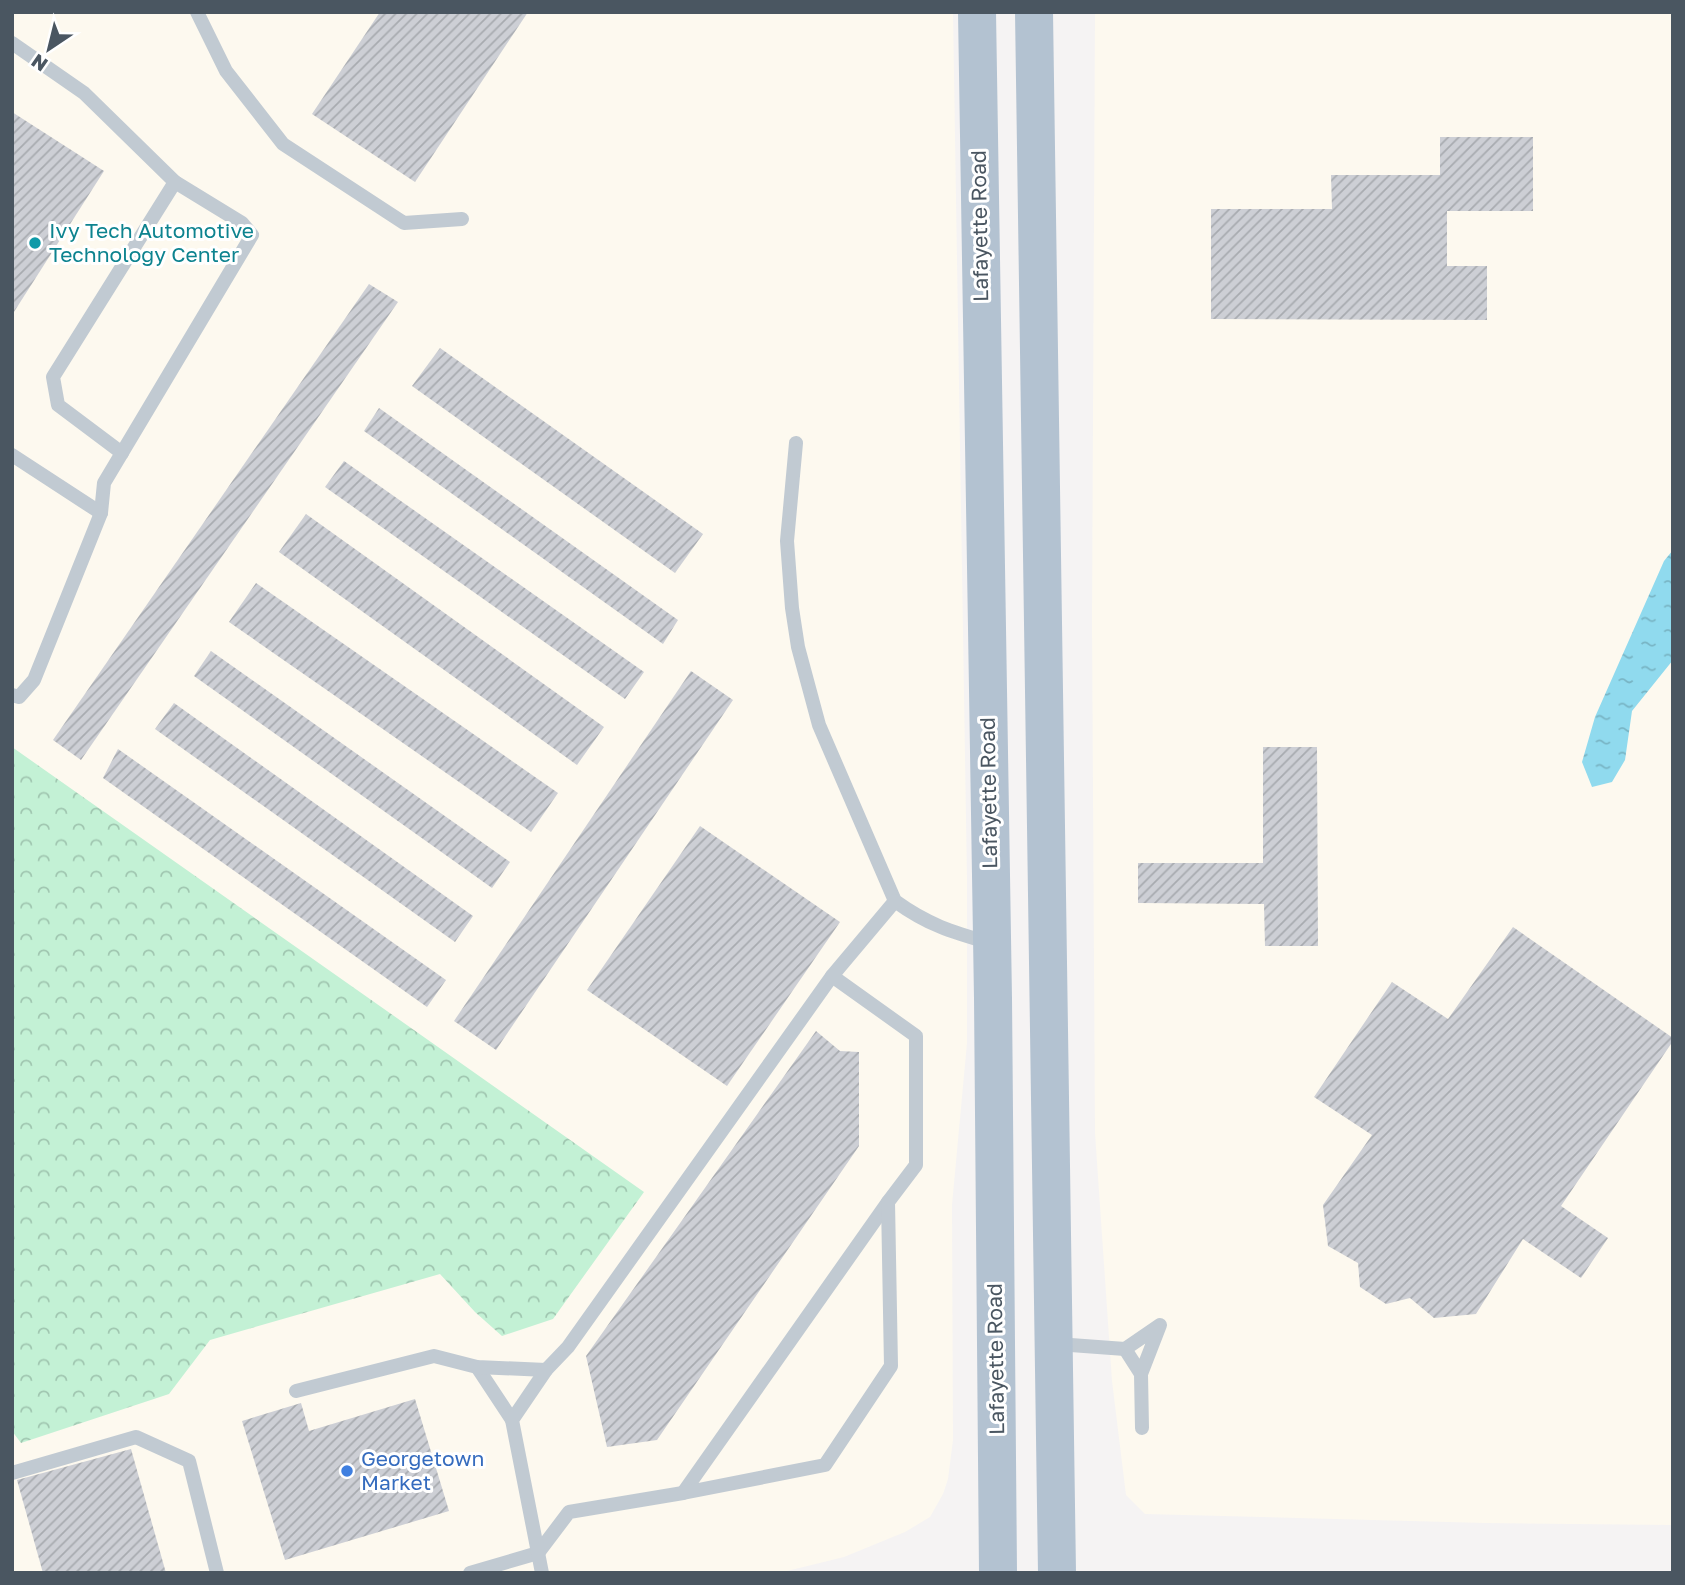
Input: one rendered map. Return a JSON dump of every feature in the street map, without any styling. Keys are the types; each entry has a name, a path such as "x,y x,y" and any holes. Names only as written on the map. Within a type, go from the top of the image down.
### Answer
{"main road":[{"name":"Lafayette Road","path":"976,12 992,943 999,1573"},
{"path":"1034,12 1057,1573"}],"lane":[{"path":"197,12 226,71 283,144 404,223 462,219"},
{"path":"12,43 84,93 175,182 242,223 252,235 104,484 102,513 34,680 19,697 12,695"},
{"path":"122,453 58,405 53,377 175,182"},
{"path":"796,443 787,541 792,608 798,647 819,725 895,901 919,919 992,943"},
{"path":"12,455 102,513"},
{"path":"512,1420 546,1370 568,1348 832,976 895,901"},
{"path":"683,1493 916,1165 916,1036 832,976"},
{"path":"470,1573 538,1553 569,1512 825,1465 891,1366 888,1202"},
{"path":"1054,1344 1125,1349 1160,1325 1141,1374 1142,1428"},
{"path":"1125,1349 1141,1374"},
{"path":"296,1391 434,1356 477,1367 546,1370"},
{"path":"477,1367 512,1420 542,1573"},
{"path":"12,1473 136,1437 189,1461 217,1573"}],"shaded area":[{"path":"12,12 953,12 967,880 967,1043 952,1205 953,1440 948,1479 943,1494 930,1517 905,1532 844,1557 779,1573 12,1573"},
{"path":"1095,12 1673,12 1673,1525 1145,1514 1126,1495 1112,1381 1095,1133 1092,622"}],"green space":[{"path":"12,747 644,1192 553,1319 502,1336 475,1312 440,1274 210,1340 169,1394 21,1443 12,1431"}],"water":[{"path":"1673,550 1673,660 1632,711 1625,760 1612,782 1592,787 1582,762 1595,717 1664,561"}],"building":[{"path":"380,12 528,12 415,182 312,114"},
{"name":"Ivy Tech Automotive Technology Center","path":"12,112 104,171 12,315"},
{"path":"1440,137 1533,137 1533,211 1447,211 1447,266 1487,266 1487,320 1211,319 1211,209 1332,209 1331,175 1440,175"},
{"path":"369,284 398,302 81,760 53,740"},
{"path":"440,348 703,534 675,573 412,386"},
{"path":"379,408 678,620 663,644 364,431"},
{"path":"344,461 644,672 625,699 325,487"},
{"path":"306,514 604,727 577,765 279,552"},
{"path":"256,583 558,793 531,832 229,622"},
{"path":"211,651 510,862 492,888 194,676"},
{"path":"691,671 733,700 496,1050 454,1021"},
{"path":"174,703 473,916 455,942 155,729"},
{"path":"1263,747 1317,747 1318,946 1265,946 1264,904 1138,903 1138,863 1263,863"},
{"path":"118,749 446,980 427,1007 103,778"},
{"path":"700,826 840,922 727,1086 587,990"},
{"path":"1513,927 1673,1038 1673,1041 1561,1206 1608,1238 1581,1278 1523,1239 1476,1314 1434,1318 1410,1298 1386,1304 1360,1287 1358,1263 1328,1246 1323,1205 1372,1135 1314,1097 1392,982 1448,1019"},
{"path":"816,1031 840,1051 859,1052 859,1146 657,1440 607,1447 586,1356"},
{"name":"Georgetown Market","path":"415,1399 449,1511 285,1560 242,1421 301,1403 309,1431"},
{"path":"131,1449 166,1573 43,1573 17,1480"}],"place":[{"name":"Ivy Tech Automotive Technology Center","path":"35,243"},
{"name":"Georgetown Market","path":"347,1471"}]}
